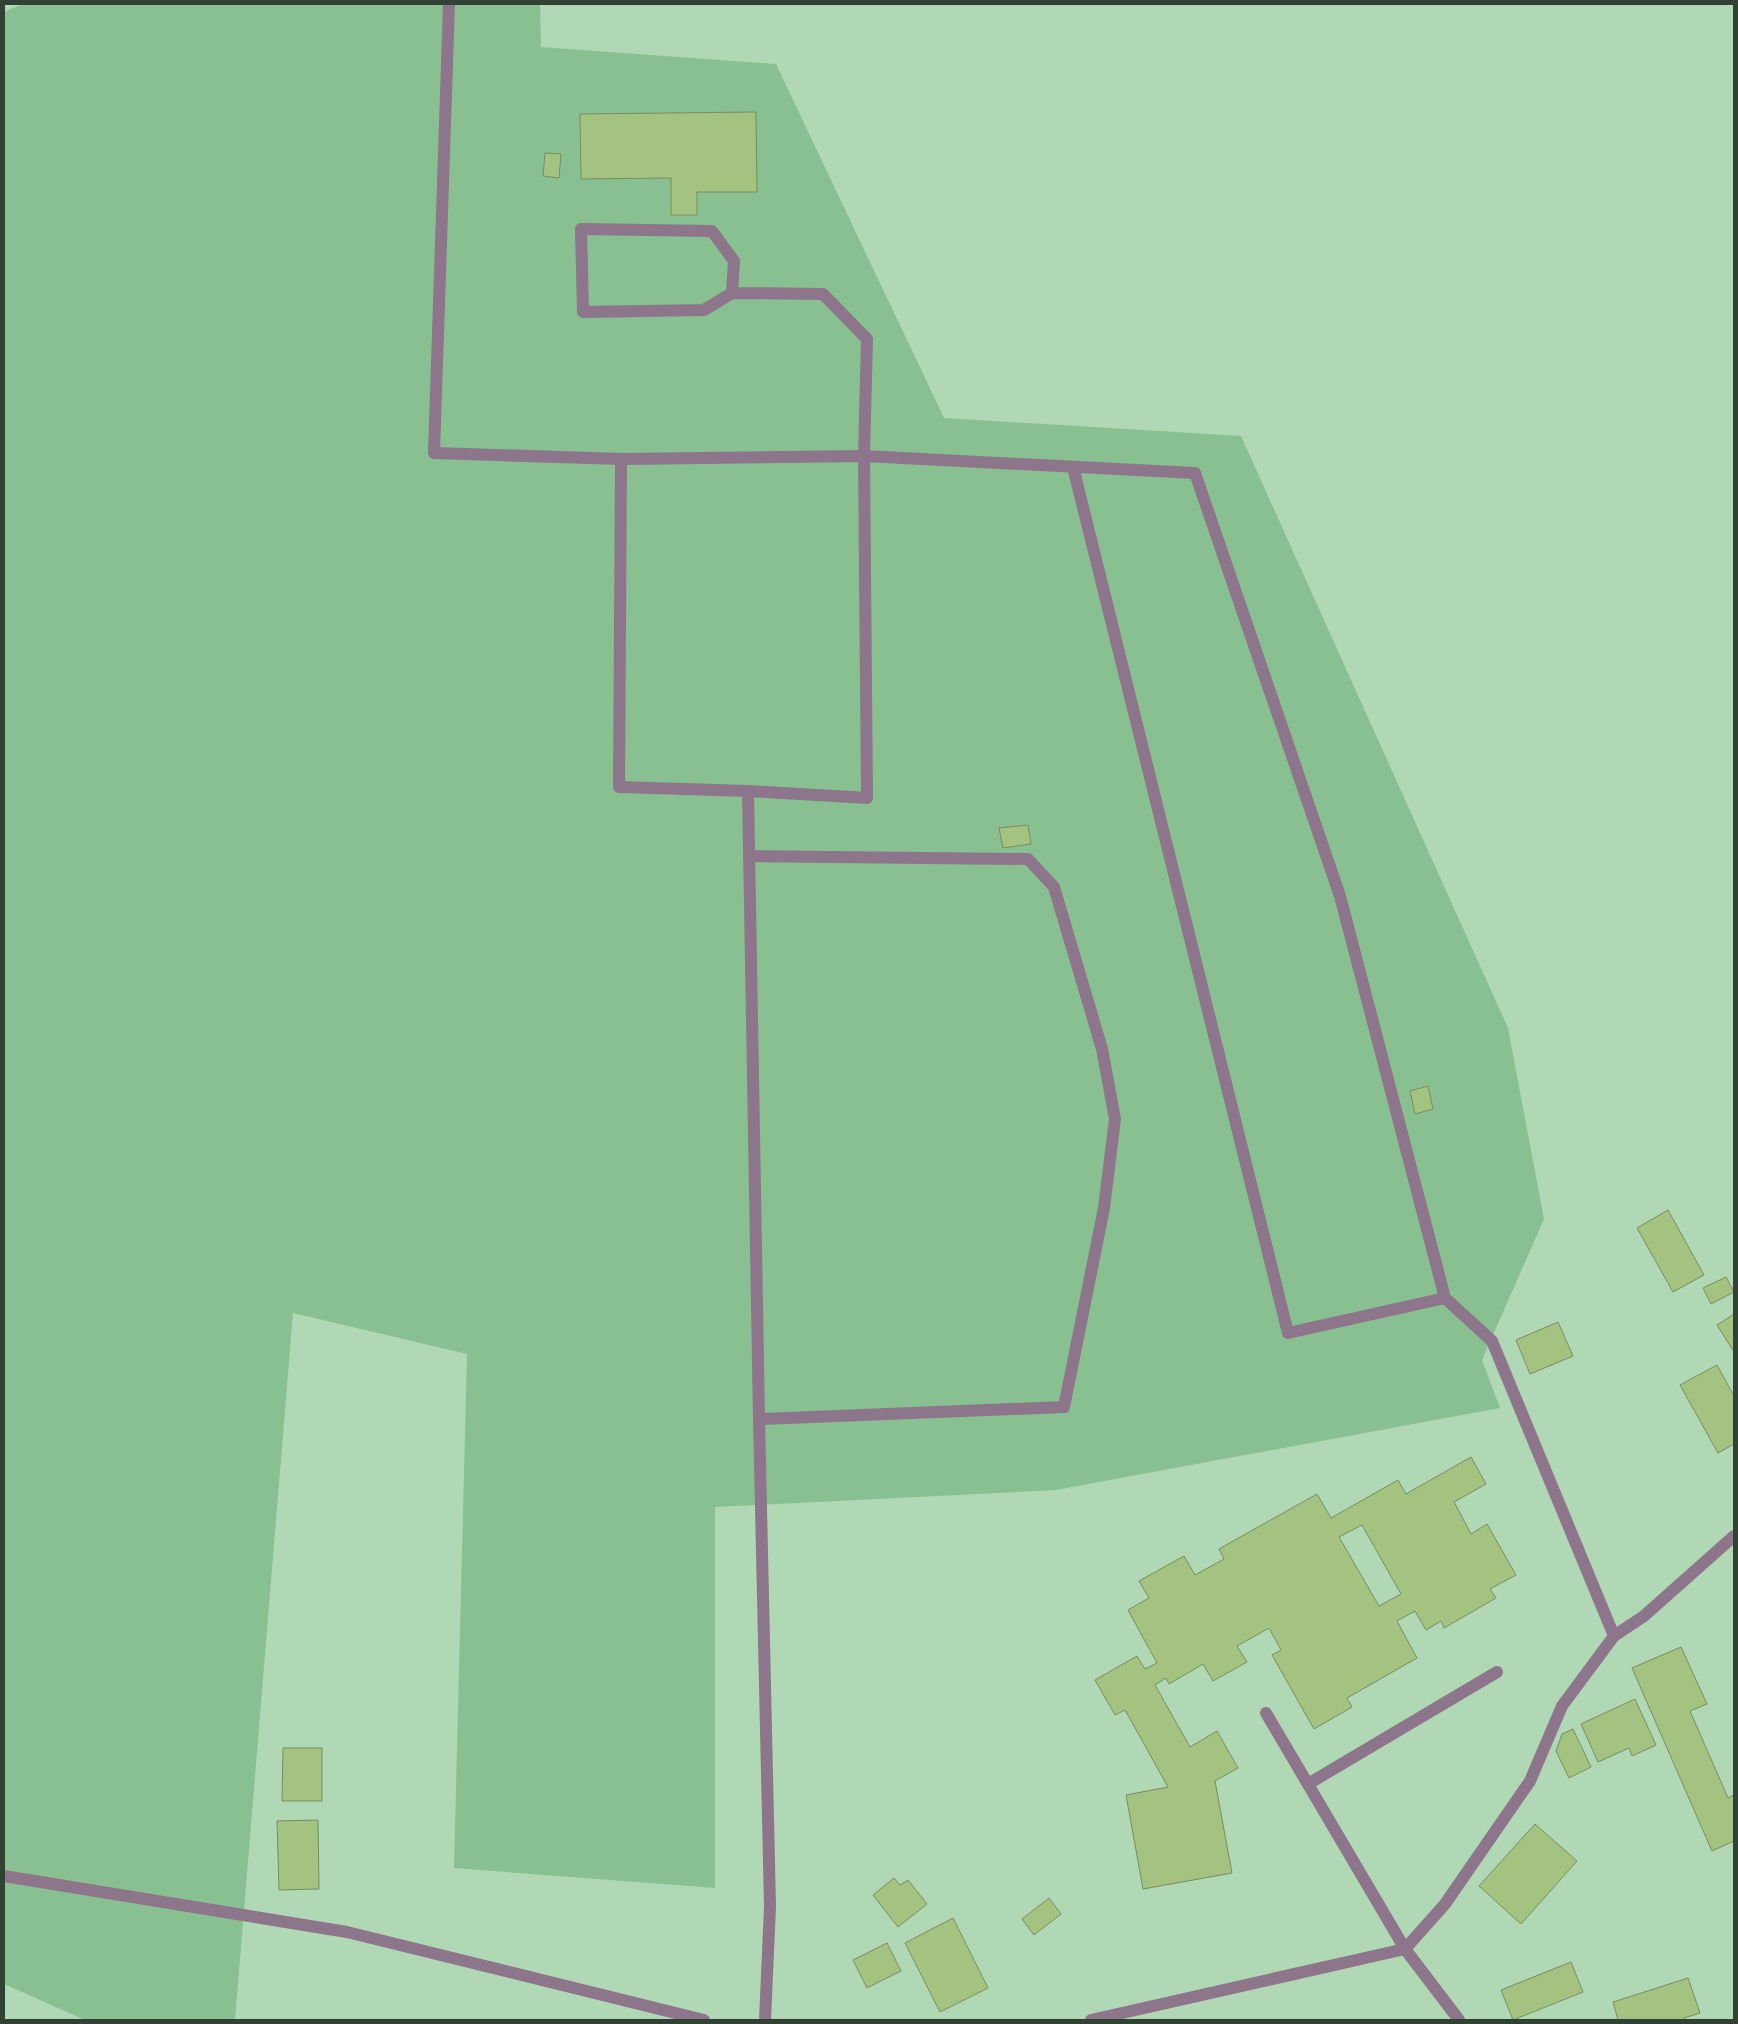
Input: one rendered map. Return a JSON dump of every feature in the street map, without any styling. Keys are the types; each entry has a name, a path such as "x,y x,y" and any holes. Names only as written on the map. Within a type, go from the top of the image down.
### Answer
{"street":[{"path":"449,4 434,453 621,459 864,456 1195,473 1340,896 1445,1298 1492,1341 1614,1636"},
{"path":"621,459 619,787 748,791 867,798 864,456 867,339 823,294 732,293 704,310 583,312 581,229 712,231 734,261 732,293"},
{"path":"1072,467 1288,1333 1445,1298"},
{"path":"748,791 770,1907 764,2020"},
{"path":"749,856 1028,859 1054,887 1102,1049 1115,1118 1104,1208 1064,1407 759,1419"},
{"path":"1091,2020 1405,1949 1445,1904 1530,1782 1562,1706 1614,1636 1644,1616 1734,1536"},
{"path":"1308,1784 1497,1672"},
{"path":"1266,1713 1405,1949 1460,2020"},
{"path":"4,1876 347,1932 704,2020"}],"green space":[{"path":"23,4 540,4 541,47 776,64 944,418 1241,436 1508,1028 1544,1219 1482,1360 1500,1408 1056,1490 715,1507 715,1888 454,1868 467,1354 293,1313 235,2020 85,2020 4,1984 4,12"}],"building":[{"path":"756,112 757,192 697,192 697,215 671,215 671,178 581,179 580,114"},
{"path":"545,153 561,154 559,178 543,176"},
{"path":"1028,825 1031,844 1003,848 999,828"},
{"path":"1428,1086 1433,1109 1415,1114 1410,1091"},
{"path":"1668,1210 1704,1275 1673,1292 1637,1228"},
{"path":"1726,1277 1734,1292 1711,1304 1703,1288"},
{"path":"1734,1314 1734,1352 1717,1325"},
{"path":"1558,1322 1573,1356 1530,1374 1516,1340"},
{"path":"1717,1365 1734,1396 1734,1444 1718,1453 1680,1385"},
{"path":"1471,1457 1486,1484 1454,1502 1471,1534 1487,1524 1516,1575 1490,1589 1496,1598 1444,1628 1441,1621 1426,1630 1415,1611 1397,1621 1417,1658 1347,1698 1352,1707 1314,1729 1272,1655 1281,1650 1269,1628 1237,1646 1247,1662 1213,1681 1203,1664 1169,1684 1166,1678 1155,1685 1190,1747 1217,1731 1238,1768 1215,1781 1232,1873 1143,1889 1126,1795 1168,1787 1125,1710 1115,1715 1095,1680 1137,1656 1145,1669 1157,1663 1128,1610 1149,1598 1139,1581 1184,1556 1195,1575 1224,1559 1219,1549 1317,1494 1331,1518 1398,1480 1406,1494","holes":["1362,1525 1401,1594 1379,1606 1339,1537"]},
{"path":"1681,1647 1707,1704 1690,1711 1728,1798 1734,1795 1734,1841 1712,1851 1632,1668"},
{"path":"1635,1699 1656,1745 1632,1756 1629,1748 1598,1762 1581,1724"},
{"path":"1573,1729 1591,1767 1569,1778 1556,1751 1562,1734"},
{"path":"283,1748 322,1748 322,1801 282,1801"},
{"path":"318,1820 319,1889 279,1890 277,1821"},
{"path":"1535,1824 1577,1861 1521,1924 1479,1886"},
{"path":"894,1878 900,1885 908,1880 927,1904 898,1927 873,1895"},
{"path":"1049,1898 1061,1914 1034,1935 1022,1919"},
{"path":"953,1918 988,1988 940,2012 905,1943"},
{"path":"887,1943 901,1971 867,1988 853,1960"},
{"path":"1571,1962 1583,1992 1513,2020 1501,1990"},
{"path":"1688,1978 1700,2013 1684,2018 1685,2020 1618,2020 1613,2002"}]}
